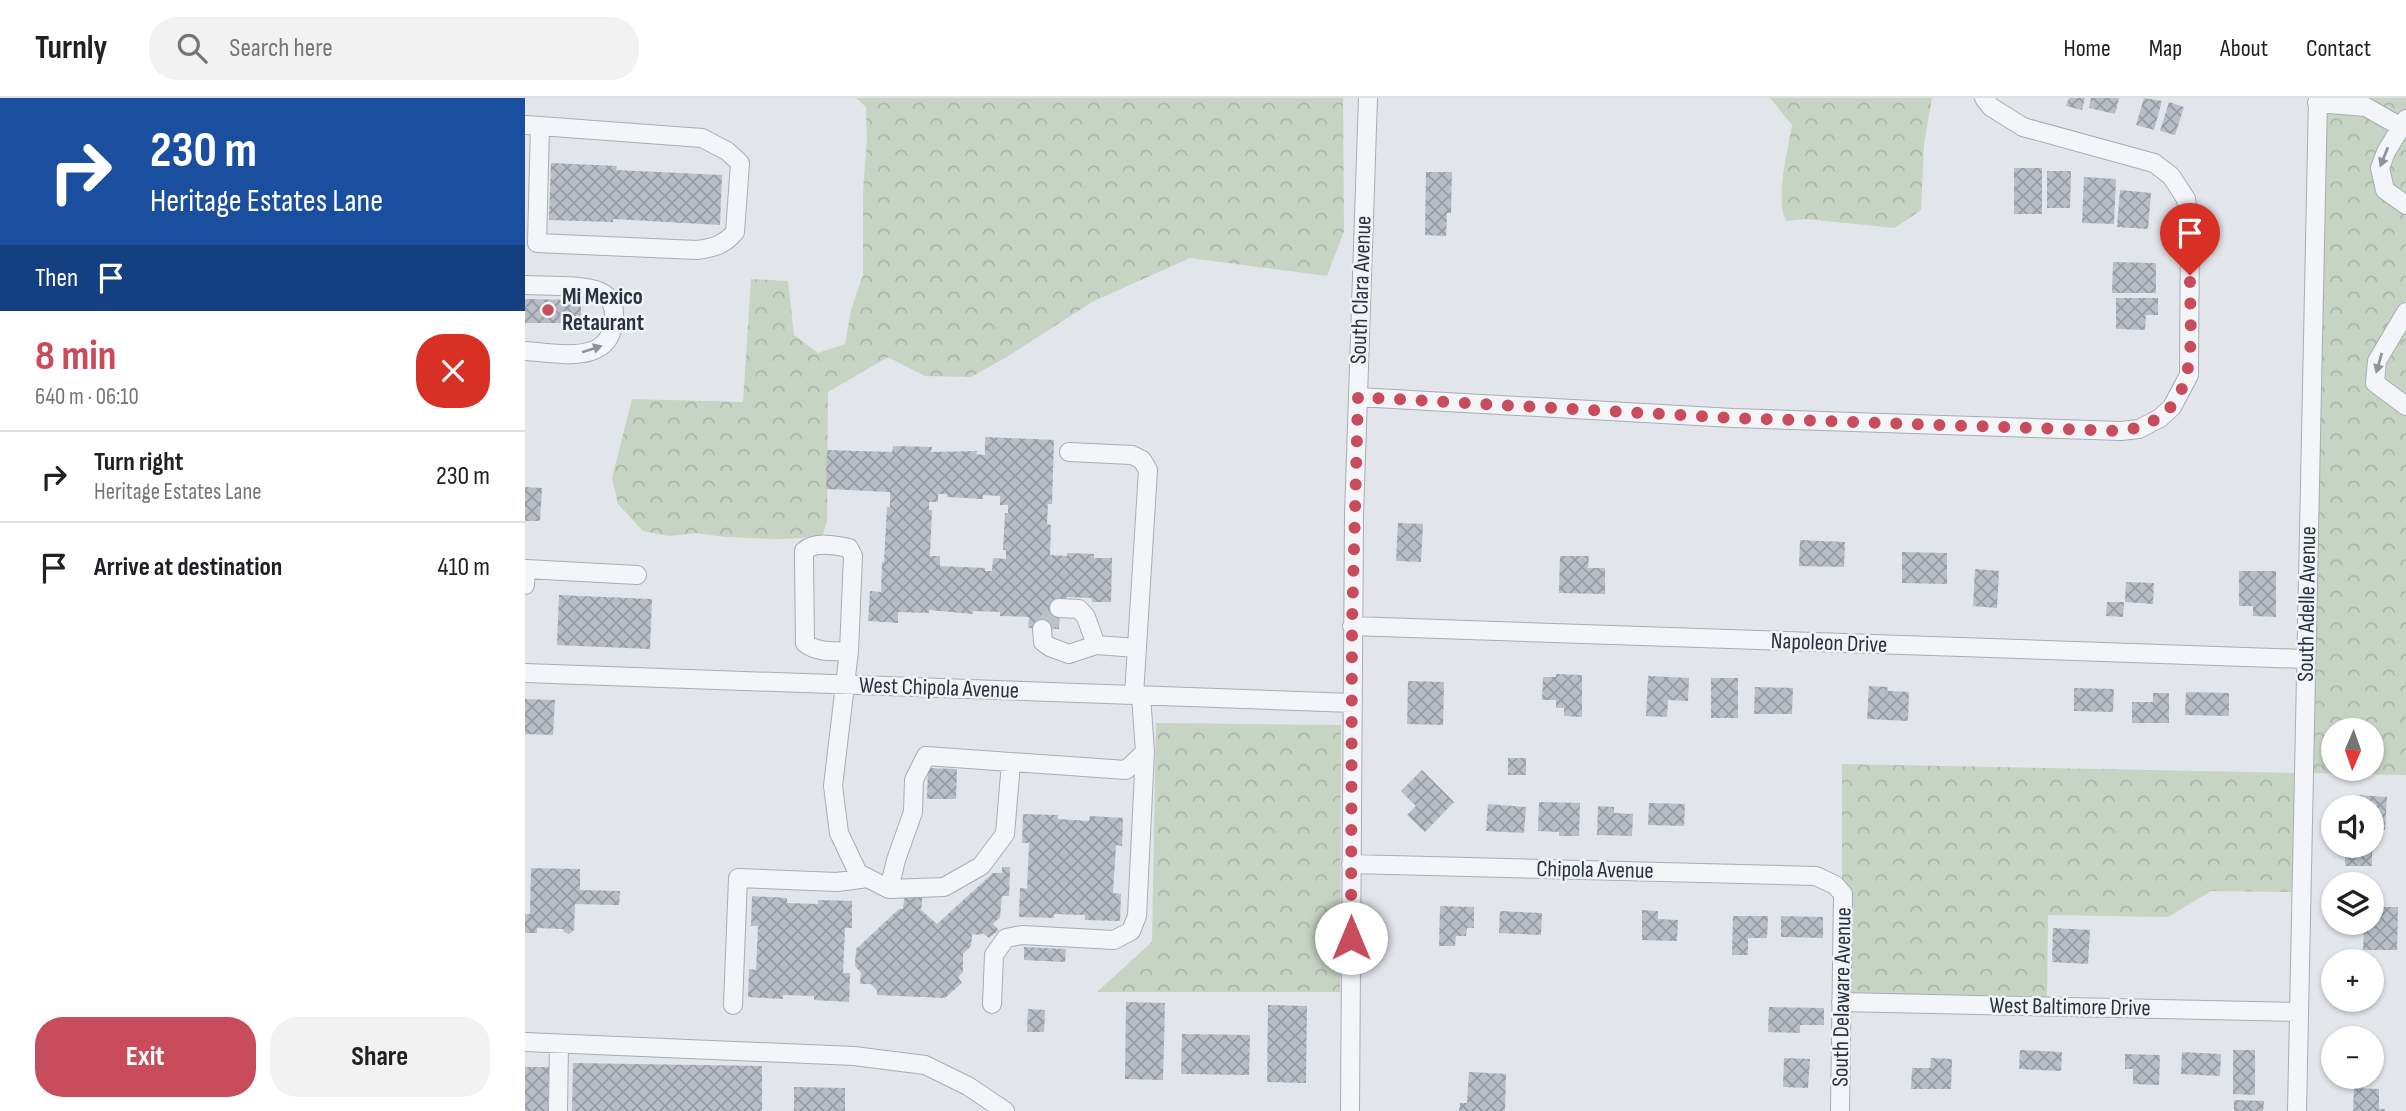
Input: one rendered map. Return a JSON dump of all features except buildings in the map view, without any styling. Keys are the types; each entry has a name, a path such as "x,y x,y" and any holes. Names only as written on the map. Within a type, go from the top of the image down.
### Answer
{"street":[{"name":"South Clara Avenue","path":"1350,1111 1352,626 1368,98"},
{"path":"1358,397 1733,418 2121,431 2139,429 2160,418 2172,407 2189,375 2190,225 2186,199 2171,176 2154,163 2023,127 1991,107 1985,98"},
{"path":"2317,100 2366,107 2403,123 2385,152 2380,168 2385,190 2406,205"},
{"name":"South Adelle Avenue","path":"2297,1111 2317,100"},
{"path":"532,125 702,138 740,163 735,232 727,241 715,247 697,250 537,243 532,125"},
{"path":"525,285 604,293 612,301 614,313 611,337 604,345 591,352 525,351"},
{"path":"2406,312 2377,361 2375,383 2406,406"},
{"path":"992,1004 994,954 1006,938 1022,935 1114,940 1131,930 1137,916 1145,752 1137,695 1137,648 1149,470 1142,460 1132,455 1069,452"},
{"path":"849,651 813,649 805,643 804,551 811,545 840,546 852,551 849,651 833,786 839,833 858,873 889,889 944,887 981,866 1005,834 1011,763"},
{"path":"525,585 526,569 637,575"},
{"path":"1059,608 1079,609 1086,617 1096,645"},
{"name":"Napoleon Drive","path":"1352,626 2305,659"},
{"path":"1042,629 1044,642 1069,654 1096,645 1137,648"},
{"name":"West Chipola Avenue","path":"525,673 1353,703"},
{"path":"889,889 913,812 914,780 926,755 1126,770 1145,752"},
{"name":"Chipola Avenue","path":"1352,864 1816,876 1835,886"},
{"path":"733,1005 738,878 837,883 868,878"},
{"name":"South Delaware Avenue","path":"1835,886 1843,894 1840,1111"},
{"name":"West Baltimore Drive","path":"1841,1002 2298,1012"},
{"path":"525,1042 854,1056 925,1065 968,1086 1005,1111"},
{"path":"558,1111 559,1044"}],"green space":[{"path":"856,98 1343,98 1344,231 1327,276 1190,258 1092,302 971,377 925,376 888,357 828,392 827,521 822,537 778,539 696,533 669,536 643,531 618,504 612,478 632,399 743,402 751,279 788,281 794,335 818,353 845,344 851,310 863,275 866,107"},
{"path":"1770,98 1932,98 1924,144 1921,210 1895,228 1806,219 1786,221 1782,188 1792,125"},
{"path":"2325,98 2406,98 2406,775 2384,775 2384,718 2321,718 2321,773 2311,773"},
{"path":"1156,723 1341,725 1340,992 1097,992 1152,942"},
{"path":"1842,764 2295,773 2293,892 2211,891 2168,917 2048,915 2047,997 1849,993 1846,881 1842,879"}],"tunnel":[{"path":"1042,629 1059,608"}],"place":[{"name":"Mi Mexico Retaurant","path":"548,310"}],"route":[{"path":"1351,938 1352,626 1358,397 1733,418 2121,431 2139,429 2160,418 2172,407 2189,375 2190,275"}]}
